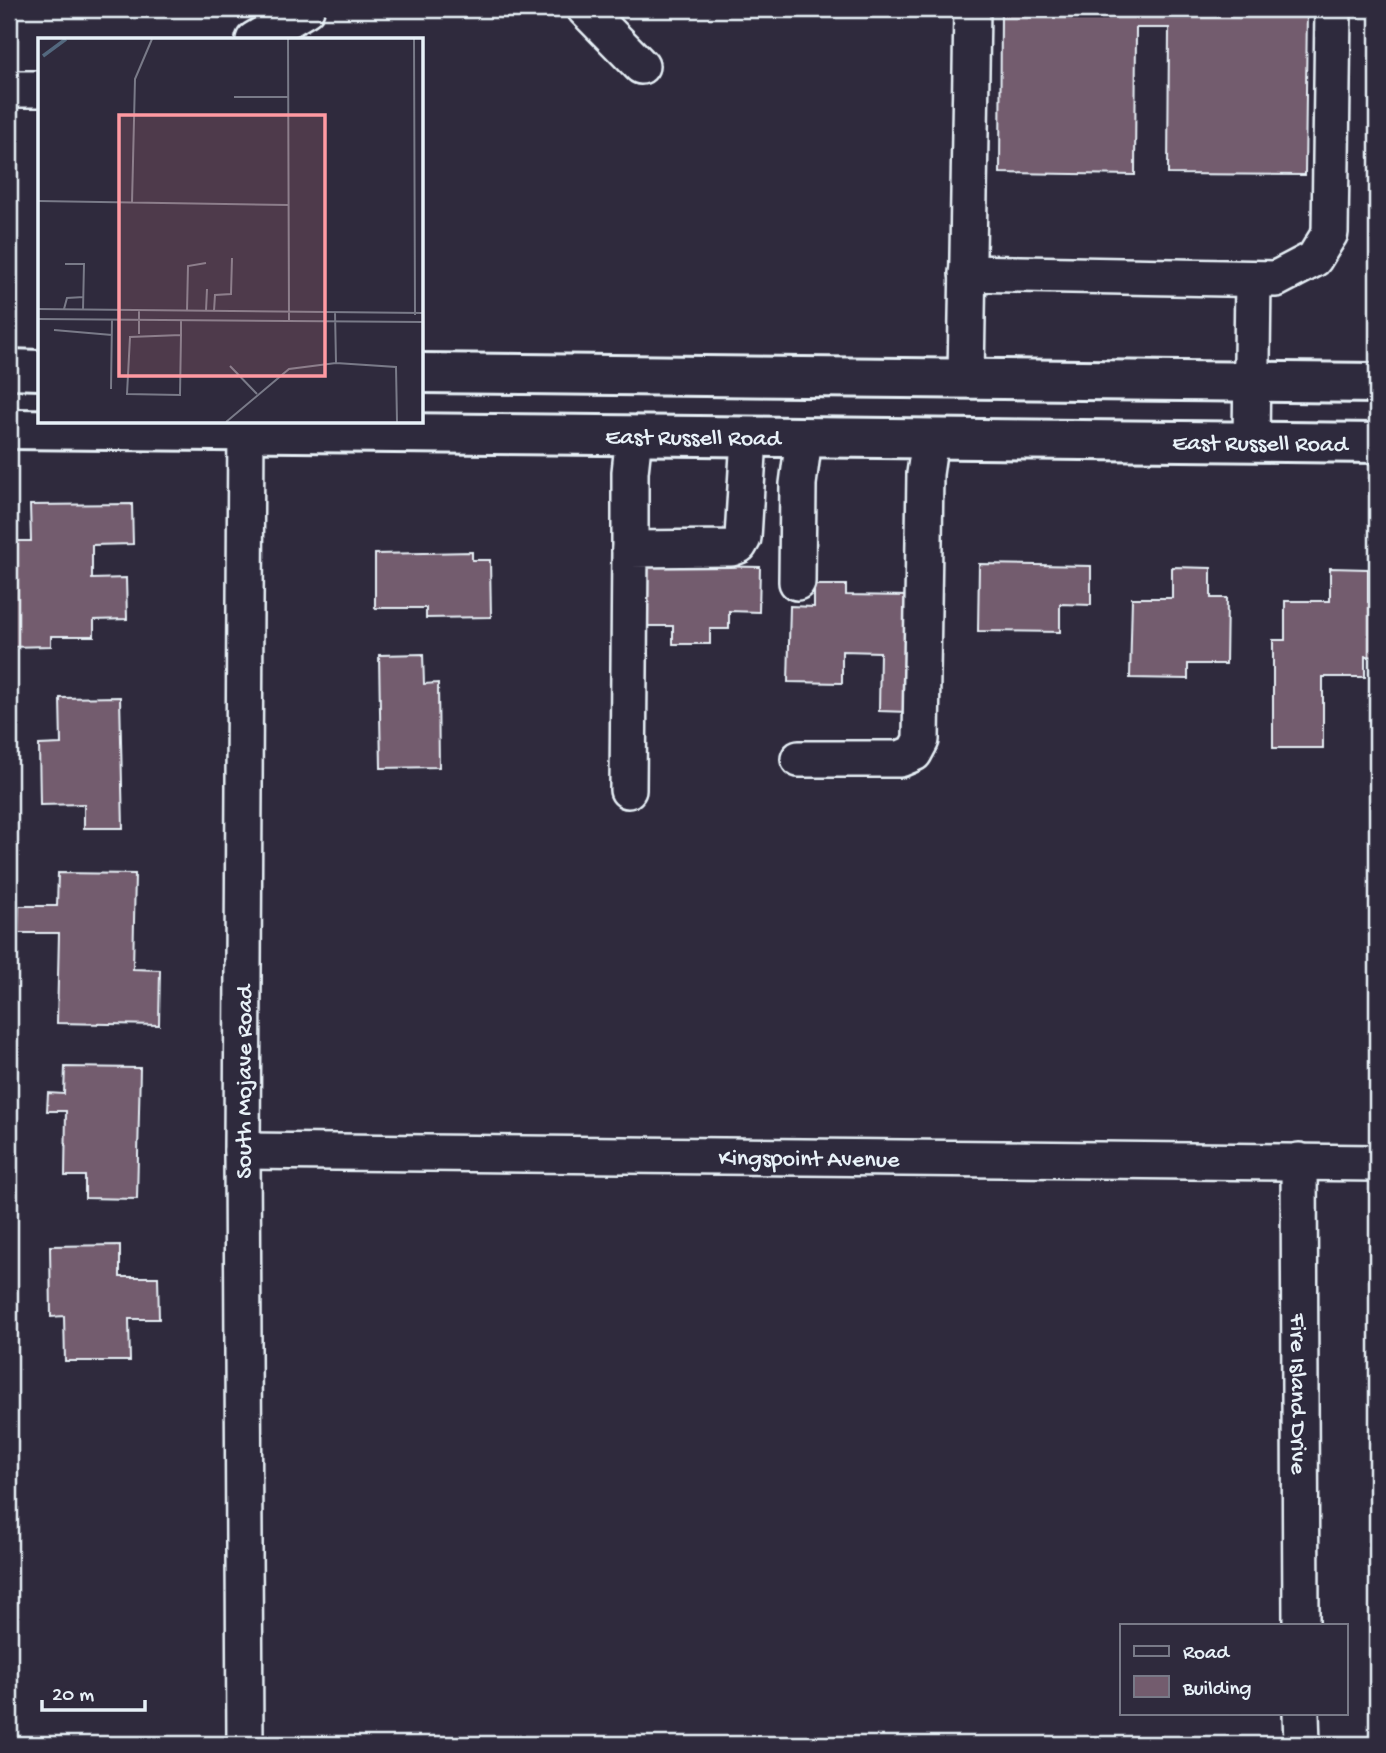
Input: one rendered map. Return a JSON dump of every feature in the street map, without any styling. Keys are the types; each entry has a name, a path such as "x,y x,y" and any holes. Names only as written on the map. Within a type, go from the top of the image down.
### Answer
{"main road":[{"path":"9,369 38,370"},
{"path":"424,373 1377,383"},
{"name":"East Russell Road","path":"9,429 246,427 634,436 1377,443"}],"street":[{"path":"257,38 306,9"},
{"path":"585,9 641,66"},
{"path":"966,379 972,9"},
{"path":"967,273 1276,279 1314,259 1330,233 1333,9"},
{"path":"9,89 38,89"},
{"path":"1251,442 1253,279"},
{"name":"South Mojave Road","path":"245,1744 242,1151 246,427"},
{"path":"628,790 630,471 634,436"},
{"path":"630,549 731,548 739,545 743,538 750,437"},
{"path":"797,582 798,484 804,438"},
{"path":"799,759 901,759 914,753 922,740 925,474 930,439"},
{"name":"Kingspoint Avenue","path":"242,1151 1377,1163"},
{"name":"Fire Island Drive","path":"1299,1161 1301,1624"},
{"path":"1301,1714 1302,1744"}],"building":[{"path":"1001,9 1307,9 1305,175 1168,174 1169,28 1136,28 1135,175 1000,173"},
{"path":"132,504 133,544 92,545 92,579 126,578 127,619 94,620 94,636 51,636 51,646 9,647 9,596 15,596 14,541 31,541 30,505"},
{"path":"472,552 472,560 490,560 491,617 426,618 426,608 375,608 375,554"},
{"path":"979,564 1091,566 1091,605 1060,604 1060,632 978,631"},
{"path":"646,565 760,567 759,612 729,611 729,629 710,629 710,644 673,644 673,626 646,626"},
{"path":"1172,567 1211,568 1211,598 1227,598 1226,664 1188,664 1188,679 1130,678 1132,598 1172,598"},
{"path":"1330,568 1368,569 1368,602 1377,602 1377,657 1365,656 1365,677 1323,677 1323,748 1273,748 1273,640 1285,640 1285,601 1330,601"},
{"path":"814,585 846,585 846,595 909,596 908,712 879,711 880,652 842,651 842,683 788,682 790,606 814,607"},
{"path":"423,654 424,684 438,683 439,767 381,768 379,655"},
{"path":"120,697 123,828 84,828 84,804 40,805 39,745 61,744 60,698"},
{"path":"58,873 135,874 133,969 160,970 159,1025 57,1023 59,933 18,933 19,906 57,906"},
{"path":"65,1067 140,1068 137,1199 85,1198 85,1176 65,1176 66,1111 47,1111 48,1093 64,1094"},
{"path":"120,1245 120,1277 158,1277 159,1319 129,1319 130,1361 65,1361 64,1316 51,1317 50,1246"}]}
